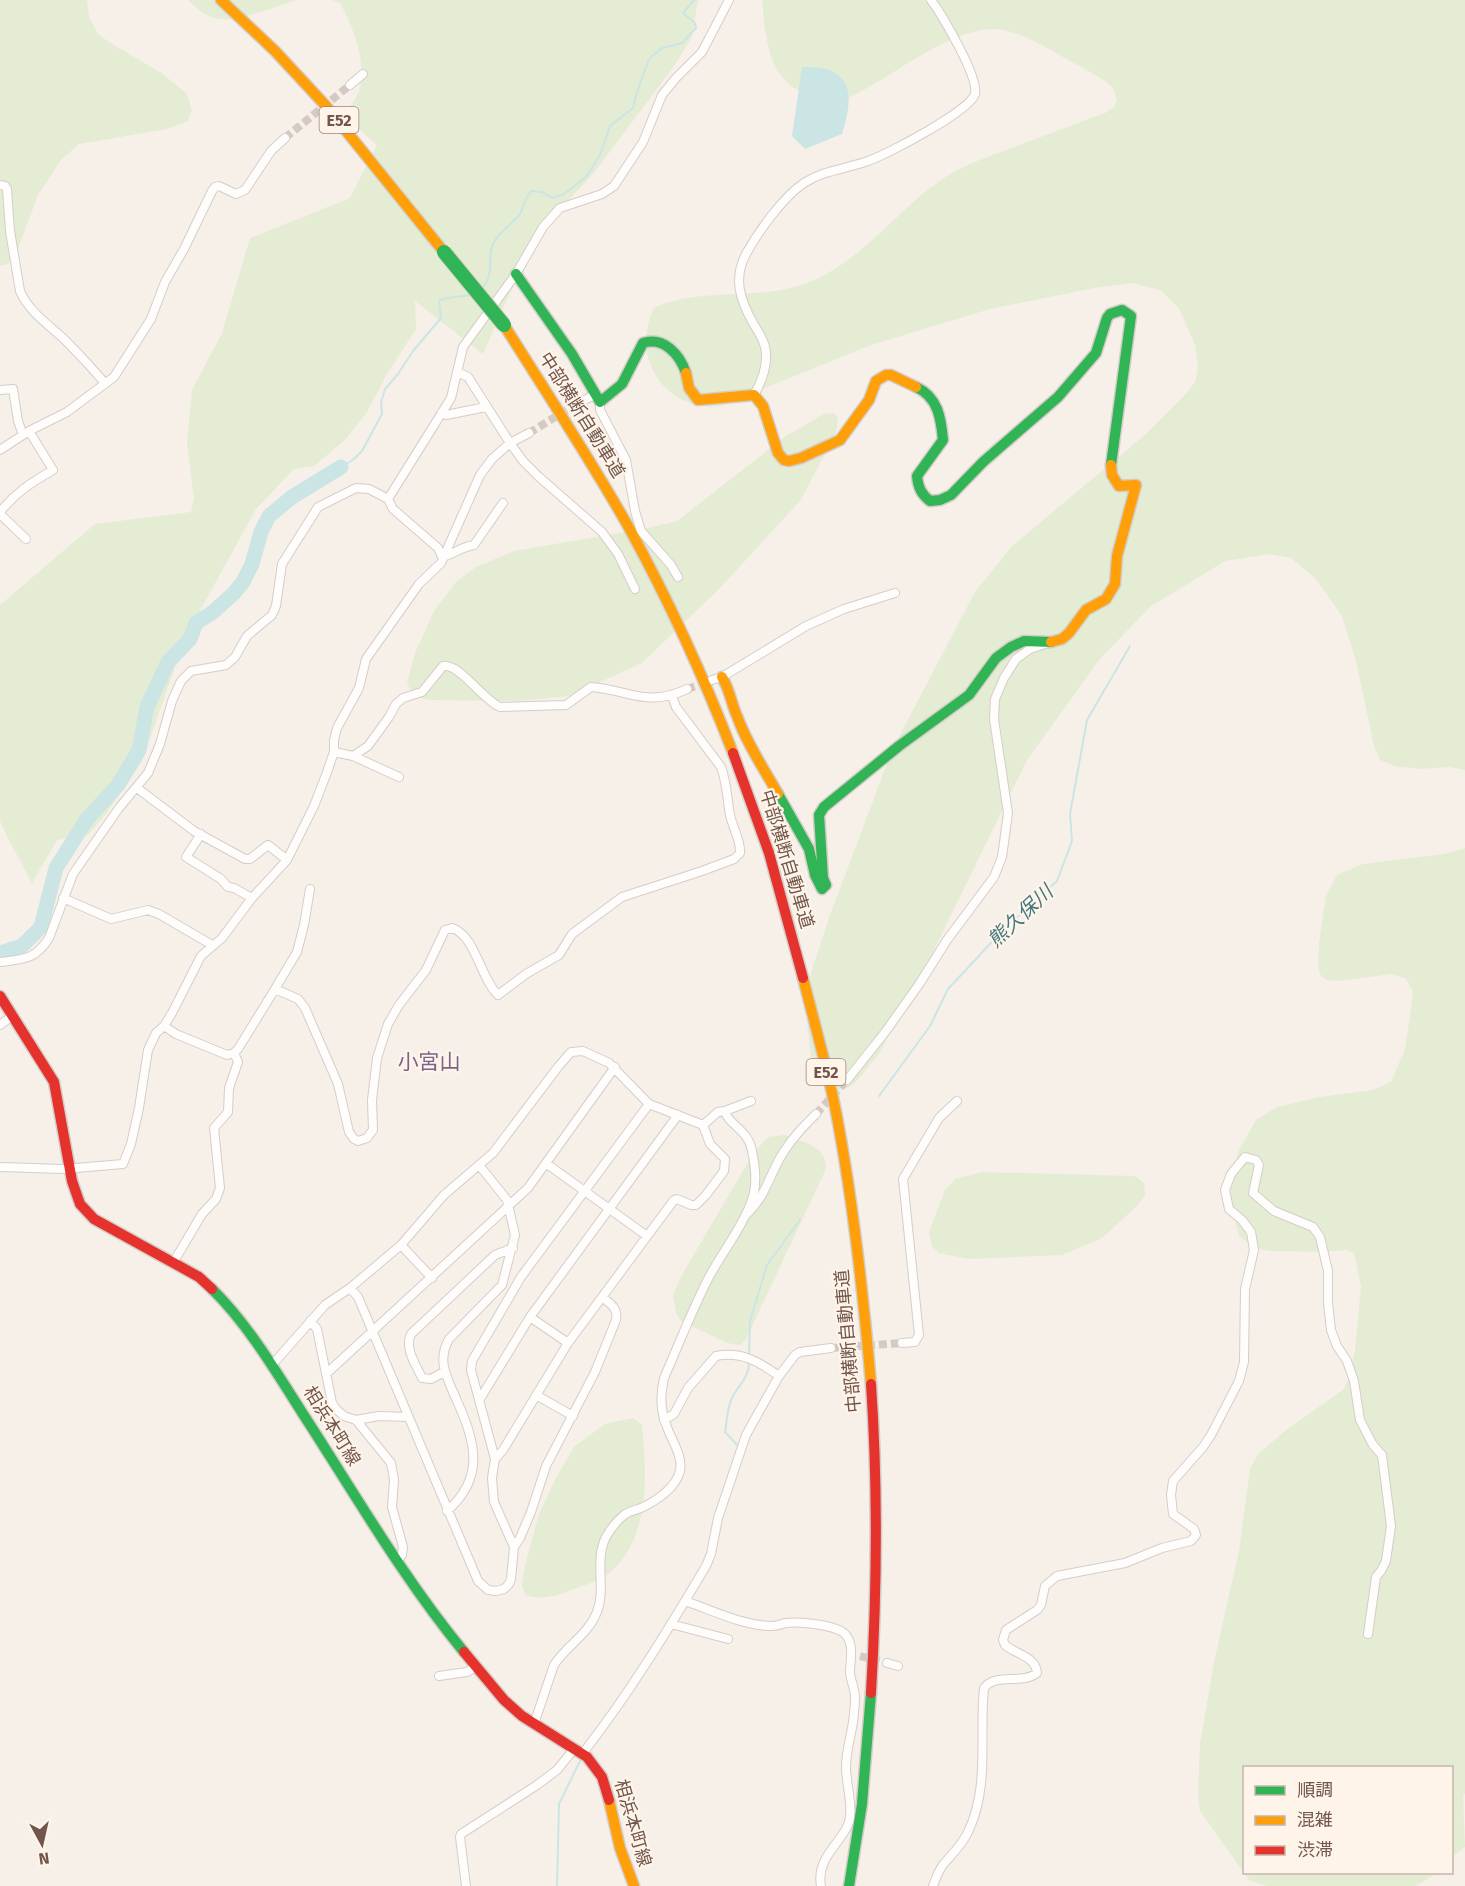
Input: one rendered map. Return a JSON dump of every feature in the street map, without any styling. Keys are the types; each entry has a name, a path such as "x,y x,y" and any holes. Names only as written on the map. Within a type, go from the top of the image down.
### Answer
{"main road":[{"name":"中部横断自動車道","path":"222,0 287,64 336,117 418,223 478,291 504,325 582,447 646,560 701,676 770,856 834,1105 850,1197 865,1310 877,1477 879,1552 868,1744 860,1822 849,1886"},
{"path":"516,274 572,354 597,399 622,384 643,343 652,340 679,354 692,392 698,400 754,395 765,411 778,453 784,460 801,458 840,441 869,400 876,381 882,376 891,375 921,389 934,404 941,418 944,437 919,471 917,482 930,501 951,495 983,462 1058,397 1096,353 1110,314 1122,310 1131,316 1111,467 1112,475 1119,486 1136,485 1117,556 1115,584 1106,599 1086,610 1062,639 1054,642 1024,641 996,658 969,695 899,746 824,807 819,815 826,885 822,889 814,875 809,849 749,742 736,716 728,687 717,678"},
{"name":"相浜本町線","path":"0,996 54,1082 76,1197 82,1207 94,1220 199,1277 222,1299 272,1365 429,1607 475,1666 496,1692 534,1724 593,1761 603,1780 624,1862 634,1886"}],"street":[{"path":"388,500 451,398 463,347 516,274 543,227 554,212 560,208 602,194 617,182 643,142 662,95 702,52 729,0"},
{"path":"754,395 761,383 764,370 765,346 744,303 738,282 746,254 770,217 806,182 829,171 857,165 882,156 959,112 975,94 969,70 946,21 931,0"},
{"path":"350,85 363,74"},
{"path":"0,450 26,433 67,412 114,376 151,319 165,282 215,187 219,186 236,194 245,190 271,152 285,138"},
{"path":"0,185 8,189 10,231 23,298 30,308 64,339 104,382"},
{"path":"457,372 468,377 523,461 602,532 618,554 635,589"},
{"path":"0,390 13,390 18,421 53,470 12,497 0,513 26,539"},
{"path":"580,402 597,399 600,410 626,460 634,511 641,531 671,565 678,577"},
{"path":"442,412 446,415 486,407"},
{"path":"0,1167 70,1168 123,1164 139,1108 148,1050 156,1033 164,1026 201,956 222,938 252,898 287,860 314,806 334,752 337,728 359,687 366,659 419,584 441,563 480,475 492,459 529,432"},
{"path":"0,962 21,960 37,954 49,938 73,874 119,808 148,773 181,681 191,671 226,665 235,657 247,636 263,625 272,615 276,606 285,555 318,507 362,487 388,500 393,509 438,548 442,557"},
{"path":"442,557 461,547 474,545 503,504"},
{"path":"717,678 806,626 844,609 895,593"},
{"path":"847,1080 886,1031 920,983 946,940 994,877 1002,857 1008,813 994,719 995,699 1016,659 1041,644 1054,642"},
{"path":"353,756 368,746 396,704 403,698 422,692 443,666 452,666 492,702 501,706 566,705 591,687 649,699 672,696 687,689"},
{"path":"274,989 302,1002 338,1084 349,1132 358,1141 367,1138 373,1130 372,1100 377,1058 388,1024 399,1005 426,970 445,930 452,928 461,932 471,947 490,987 498,995 526,974 559,955 573,934 622,897 713,867 734,859 740,854 740,844 731,818 725,777 721,767 676,707 672,696"},
{"path":"334,752 353,756 399,777"},
{"path":"137,788 194,831 245,859 250,859 268,845 287,860"},
{"path":"201,834 186,857 221,879 228,887 252,898"},
{"path":"164,1026 176,1034 227,1055 234,1053 297,952 310,889"},
{"path":"63,898 111,918 148,910 212,945"},
{"path":"0,1024 12,1016"},
{"path":"272,1365 325,1305 350,1288 401,1245 444,1195 493,1154 568,1054 583,1051 615,1067 649,1104 703,1125 710,1144 725,1159 724,1171 706,1195 696,1204 691,1206 677,1199 674,1200 568,1343 495,1458"},
{"path":"173,1263 201,1214 216,1199 220,1188 214,1128 228,1112 229,1088 238,1062 234,1053"},
{"path":"326,1374 528,1188 615,1067"},
{"path":"703,1125 718,1112 751,1101"},
{"path":"902,1343 915,1342 919,1335 903,1179 934,1126 957,1101"},
{"path":"514,1547 494,1502 492,1478 495,1458 471,1370 472,1361 521,1277 649,1104"},
{"path":"534,1724 554,1665 558,1658 583,1635 598,1611 601,1548 604,1539 624,1515 651,1503 676,1481 679,1472 679,1456 664,1420 661,1396 664,1378 696,1302 745,1216 755,1186 752,1150 748,1137 726,1117 725,1111"},
{"path":"745,1216 764,1194 788,1144 816,1114"},
{"path":"480,1399 530,1317 678,1115"},
{"path":"933,1886 944,1864 959,1848 973,1817 983,1761 984,1688 991,1681 1029,1677 1037,1673 1036,1666 1030,1659 1005,1645 1003,1640 1006,1630 1037,1610 1041,1605 1045,1586 1057,1576 1125,1563 1162,1548 1191,1541 1196,1535 1194,1528 1173,1514 1172,1485 1175,1478 1211,1435 1239,1381 1244,1362 1245,1289 1254,1250 1251,1232 1229,1209 1225,1190 1231,1174 1245,1157 1256,1160 1259,1165 1253,1193 1256,1197 1274,1210 1313,1227 1320,1237 1328,1271 1331,1330 1337,1346 1347,1361 1354,1381 1360,1420 1373,1445 1380,1450 1382,1455 1391,1526 1386,1561 1376,1577 1368,1634"},
{"path":"547,1164 647,1236"},
{"path":"447,1511 465,1493 470,1484 474,1472 474,1452 458,1402 444,1372 444,1348 449,1339 502,1285 515,1235 509,1206 498,1187 479,1165"},
{"path":"401,1245 432,1278"},
{"path":"444,1372 431,1379 422,1378 409,1348 411,1334 495,1255 513,1248"},
{"path":"350,1288 358,1297 478,1581 488,1590 495,1591 504,1589 509,1584 514,1547 531,1512 546,1466 573,1416 616,1320 615,1308 602,1297"},
{"path":"530,1317 568,1343"},
{"path":"309,1321 317,1329 332,1403 336,1409 344,1416 356,1420 379,1416 408,1417"},
{"path":"466,1886 461,1834 557,1770 608,1721 671,1624 711,1554 718,1518 746,1436 779,1376 800,1352 831,1348"},
{"path":"664,1420 674,1414 688,1388 716,1356 736,1354 747,1356 779,1376"},
{"path":"536,1395 573,1416"},
{"path":"356,1420 391,1463 393,1470 392,1507 403,1547 402,1555 398,1560"},
{"path":"685,1601 745,1621 773,1626 786,1623 811,1624 837,1630 844,1633 850,1642 856,1655 850,1673 854,1690 854,1716 846,1770 851,1814 849,1822 825,1860 820,1879 821,1886"},
{"path":"671,1624 728,1639"},
{"path":"887,1662 898,1666"},
{"path":"440,1676 467,1672 475,1666"}],"green space":[{"path":"0,0 87,0 89,16 97,33 163,74 187,94 192,110 188,121 167,129 79,144 61,160 38,195 15,257 2,265 0,265"},
{"path":"188,0 297,0 245,17 224,19 208,15"},
{"path":"332,0 698,0 692,37 672,69 593,174 548,222 507,299 483,354 415,301 416,329 387,374 367,412 346,439 314,466 294,469 256,509 186,636 142,761 106,814 88,835 57,840 32,883 0,821 0,605 95,524 191,512 194,498 187,444 192,390 222,333 250,238 350,198 377,145 344,116 359,91 362,69 358,46 350,23 340,3"},
{"path":"762,0 1465,0 1465,770 1450,767 1420,769 1394,766 1380,760 1374,746 1356,661 1342,616 1316,579 1291,558 1270,554 1225,561 1150,607 1099,660 1027,760 927,964 879,1054 854,1084 845,1089 831,1090 825,1087 814,1072 811,1056 807,1021 811,973 830,915 893,748 975,592 1012,546 1146,434 1184,396 1195,382 1198,368 1195,345 1179,308 1160,290 1132,283 1094,288 990,309 871,345 721,406 701,406 683,400 668,391 657,378 646,345 648,327 654,308 691,297 788,289 827,274 862,249 910,205 952,173 977,161 1105,113 1114,107 1117,99 1112,87 1088,71 1029,39 994,29 976,31 957,37 919,56 865,90 845,99 804,93 781,75 774,62 769,48"},
{"path":"834,413 838,418 836,433 800,501 719,589 642,663 569,696 519,701 432,700 420,698 411,691 407,683 415,653 434,611 456,582 476,567 514,551 677,521 786,436 824,414"},
{"path":"1465,848 1465,1794 1463,1795 1465,1847 1453,1856 1453,1766 1243,1766 1243,1872 1200,1811 1198,1795 1200,1744 1214,1662 1239,1551 1250,1469 1259,1453 1285,1431 1344,1389 1350,1375 1355,1350 1361,1287 1354,1253 1347,1250 1269,1251 1254,1247 1239,1236 1233,1214 1230,1187 1239,1150 1256,1120 1277,1107 1320,1097 1372,1090 1391,1082 1405,1049 1413,992 1406,979 1392,974 1340,981 1326,980 1320,974 1319,943 1326,895 1337,875 1363,864 1444,854"},
{"path":"784,1135 818,1150 825,1161 826,1169 745,1341 740,1345 727,1343 681,1321 676,1313 673,1295 683,1273 753,1154 768,1137"},
{"path":"983,1172 1135,1176 1144,1183 1145,1195 1137,1206 1102,1238 1062,1255 969,1259 939,1253 932,1246 929,1232 945,1190 955,1179"},
{"path":"633,1418 642,1425 645,1485 639,1525 632,1544 621,1561 600,1579 551,1596 538,1598 525,1595 522,1585 525,1565 539,1514 574,1447 605,1424"},
{"path":"1245,1874 1435,1874 1416,1886 1266,1886 1249,1880"}],"water":[{"path":"802,67 823,68 836,73 847,87 849,96 842,134 805,149 792,136"}],"waterway":[{"path":"482,289 489,277 493,244 519,216 531,191 542,192 553,198 564,194 586,177 600,155 610,126 633,108 649,59 662,48 682,43 696,28 695,23 683,13 694,0"},
{"path":"341,467 362,451 382,414 381,402 385,389 441,318 439,301 472,295"},
{"path":"0,953 22,946 41,927 56,868 87,819 118,785 139,750 147,707 168,662 190,639 196,623 213,612 243,582 269,516 292,497 341,467"},
{"name":"熊久保川","path":"879,1096 930,1026 948,989 1002,931 1057,881 1072,841 1070,814 1087,720 1130,646"},
{"name":"熊久保川","path":"749,1357 750,1321 767,1265 800,1220"},
{"name":"熊久保川","path":"738,1446 725,1432 730,1402 745,1377 749,1362"},
{"name":"熊久保川","path":"557,1886 559,1804 580,1761"}],"tunnel":[{"path":"285,138 350,85"},
{"path":"529,433 580,402"},
{"path":"687,689 708,682"},
{"path":"816,1114 847,1080"},
{"path":"831,1348 902,1343"},
{"path":"860,1656 887,1663"}],"traffic: fast":[{"path":"444,252 504,325"},
{"path":"516,274 572,354 600,402 622,384 643,343 658,342 670,349 680,360 686,373"},
{"path":"916,387 934,402 943,440 917,476 918,484 922,493 930,501 940,500 951,495 983,462 1058,397 1096,353 1107,318 1110,314 1122,310 1131,316 1111,465"},
{"path":"778,794 809,849 815,875 822,889 826,885 823,878 819,815 824,807 899,746 969,695 996,658 1011,647 1024,641 1051,642"},
{"path":"212,1289 225,1302 261,1349 420,1595 464,1652"},
{"path":"849,1886 862,1804 871,1693"}],"traffic: slow":[{"path":"221,0 275,51 326,106 444,252"},
{"path":"504,325 598,475 643,554 710,695 733,753"},
{"path":"686,373 689,388 698,400 754,395 763,406 778,453 784,460 789,461 840,440 869,400 876,381 886,375 891,375 916,387"},
{"path":"1051,642 1062,639 1069,633 1086,610 1106,599 1115,584 1117,556 1136,485 1119,486 1112,475 1111,465"},
{"path":"722,677 746,736 778,794"},
{"path":"803,978 828,1075 847,1176 865,1314 871,1384"},
{"path":"609,1800 620,1848 634,1886"}],"traffic: jam":[{"path":"733,753 769,853 803,978"},
{"path":"0,996 54,1082 72,1181 80,1204 94,1219 199,1277 212,1289"},
{"path":"871,1384 876,1538 871,1693"},
{"path":"464,1652 504,1700 522,1716 587,1757 602,1777 609,1800"}],"district":[{"name":"小宮山","path":"429,1062"}]}
